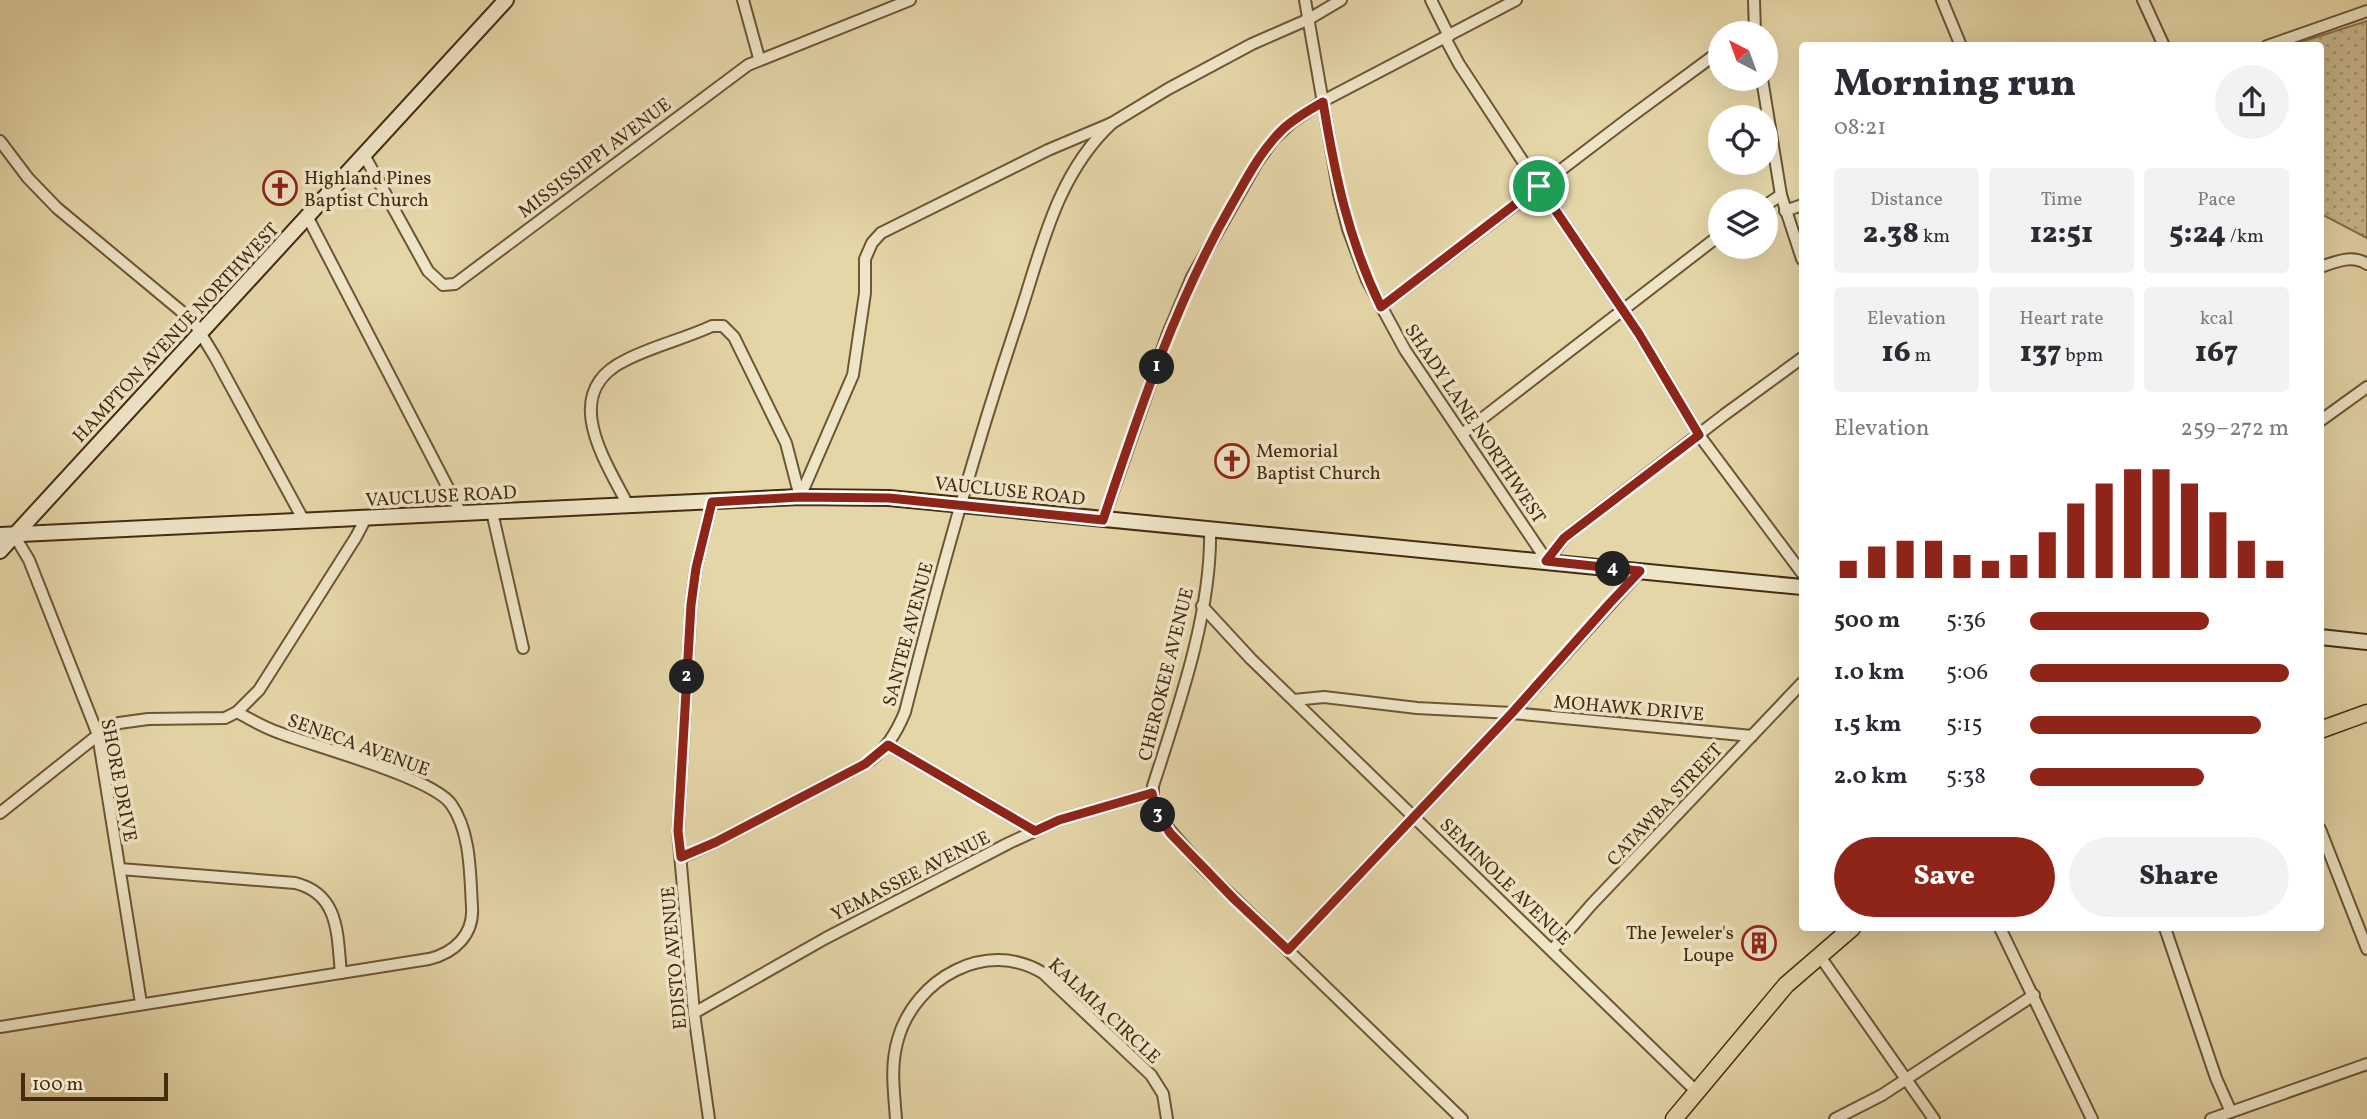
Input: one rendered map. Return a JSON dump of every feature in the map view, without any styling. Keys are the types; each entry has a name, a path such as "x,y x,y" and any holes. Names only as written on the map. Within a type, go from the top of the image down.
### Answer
{"main road":[{"path":"2324,729 2367,713"},
{"path":"1674,1119 1786,985 1848,931"}],"street":[{"name":"HAMPTON AVENUE NORTHWEST","path":"0,551 7,535 201,331 506,0"},
{"path":"743,0 759,58"},
{"name":"MISSISSIPPI AVENUE","path":"364,155 428,271 443,285 455,284 705,95 759,58 910,0"},
{"name":"SHADY LANE NORTHWEST","path":"1306,0 1333,167 1348,229 1367,279 1405,350 1546,561"},
{"path":"800,497 853,375 865,292 865,259 872,243 881,233 1048,150 1112,123 1133,108 1252,44 1309,19 1341,0"},
{"path":"1430,0 1459,64 1660,367 1699,435 1799,569"},
{"path":"1103,520 1167,337 1207,248 1273,140 1292,121 1323,102 1516,0"},
{"path":"1754,21 1755,0"},
{"path":"1942,0 1959,42"},
{"path":"2143,0 2162,42"},
{"path":"2278,42 2367,11"},
{"path":"1381,307 1708,60"},
{"path":"1764,91 1781,195 1799,251"},
{"name":"SANTEE AVENUE","path":"681,857 716,842 865,764 888,745 905,712 974,452 1035,266 1065,185 1091,144 1112,123"},
{"path":"0,141 28,178 57,208 185,312 201,331 304,521"},
{"path":"1785,211 1799,206"},
{"path":"307,216 461,513"},
{"path":"1462,434 1708,243"},
{"path":"2324,267 2349,258 2357,258 2367,264"},
{"path":"628,505 600,452 590,404 593,389 603,375 625,360 712,326 723,326 734,337 786,443 800,497"},
{"path":"1546,561 1564,538 1799,360"},
{"path":"2324,418 2367,387"},
{"name":"VAUCLUSE ROAD","path":"7,535 800,497 889,498 1799,587"},
{"name":"EDISTO AVENUE","path":"709,1119 694,1013 678,831 689,626 696,568 712,502"},
{"path":"492,512 523,648"},
{"path":"0,813 110,727 129,720 225,718 237,712 259,690 366,518"},
{"name":"CHEROKEE AVENUE","path":"1152,793 1174,722 1202,606 1210,560 1210,530"},
{"name":"SHORE DRIVE","path":"7,535 29,559 98,735 141,1003"},
{"path":"1288,950 1512,713 1640,571"},
{"name":"SEMINOLE AVENUE","path":"1202,606 1294,700 1697,1092"},
{"path":"2324,637 2367,642"},
{"name":"CATAWBA STREET","path":"1552,950 1591,905 1799,686"},
{"name":"MOHAWK DRIVE","path":"1294,700 1324,697 1417,708 1512,713 1752,736"},
{"name":"SENECA AVENUE","path":"0,1027 438,957 454,948 465,937 473,915 465,839 458,817 444,797 428,786 278,733 237,712"},
{"path":"888,745 1035,831"},
{"path":"1152,793 1156,811 1170,833 1234,899 1462,1119"},
{"name":"YEMASSEE AVENUE","path":"694,1013 863,918 1035,831 1059,820 1152,793"},
{"path":"2324,839 2367,949"},
{"path":"120,869 295,883 311,888 330,906 335,922 341,973"},
{"path":"2002,931 2092,1119"},
{"path":"2166,931 2216,1079 2231,1112"},
{"path":"1819,955 1934,1119"},
{"name":"KALMIA CIRCLE","path":"896,1119 892,1074 898,1036 911,1009 928,990 957,968 974,962 1005,960 1025,964 1043,973 1141,1064 1160,1087 1167,1119"},
{"path":"1835,1119 1864,1105 2034,995"},
{"path":"2211,1119 2367,1064"}],"shaded area":[{"path":"2367,21 2367,238 2324,216 2324,42 2301,42"}],"place":[{"name":"Highland Pines Baptist Church","path":"280,188"},
{"name":"Memorial Baptist Church","path":"1232,461"},
{"name":"The Jeweler's Loupe","path":"1759,943"}],"route":[{"path":"1323,102 1333,167 1348,229 1381,307 1539,186 1639,334 1699,435 1564,538 1551,552 1546,561 1640,571 1512,713 1288,950 1170,833 1156,811 1152,793 1059,820 1035,831 888,745 865,764 716,842 681,857 678,831 688,637 696,568 712,502 800,497 889,498 1103,520 1167,337 1192,277 1256,164 1273,140 1292,121 1323,102"}]}
